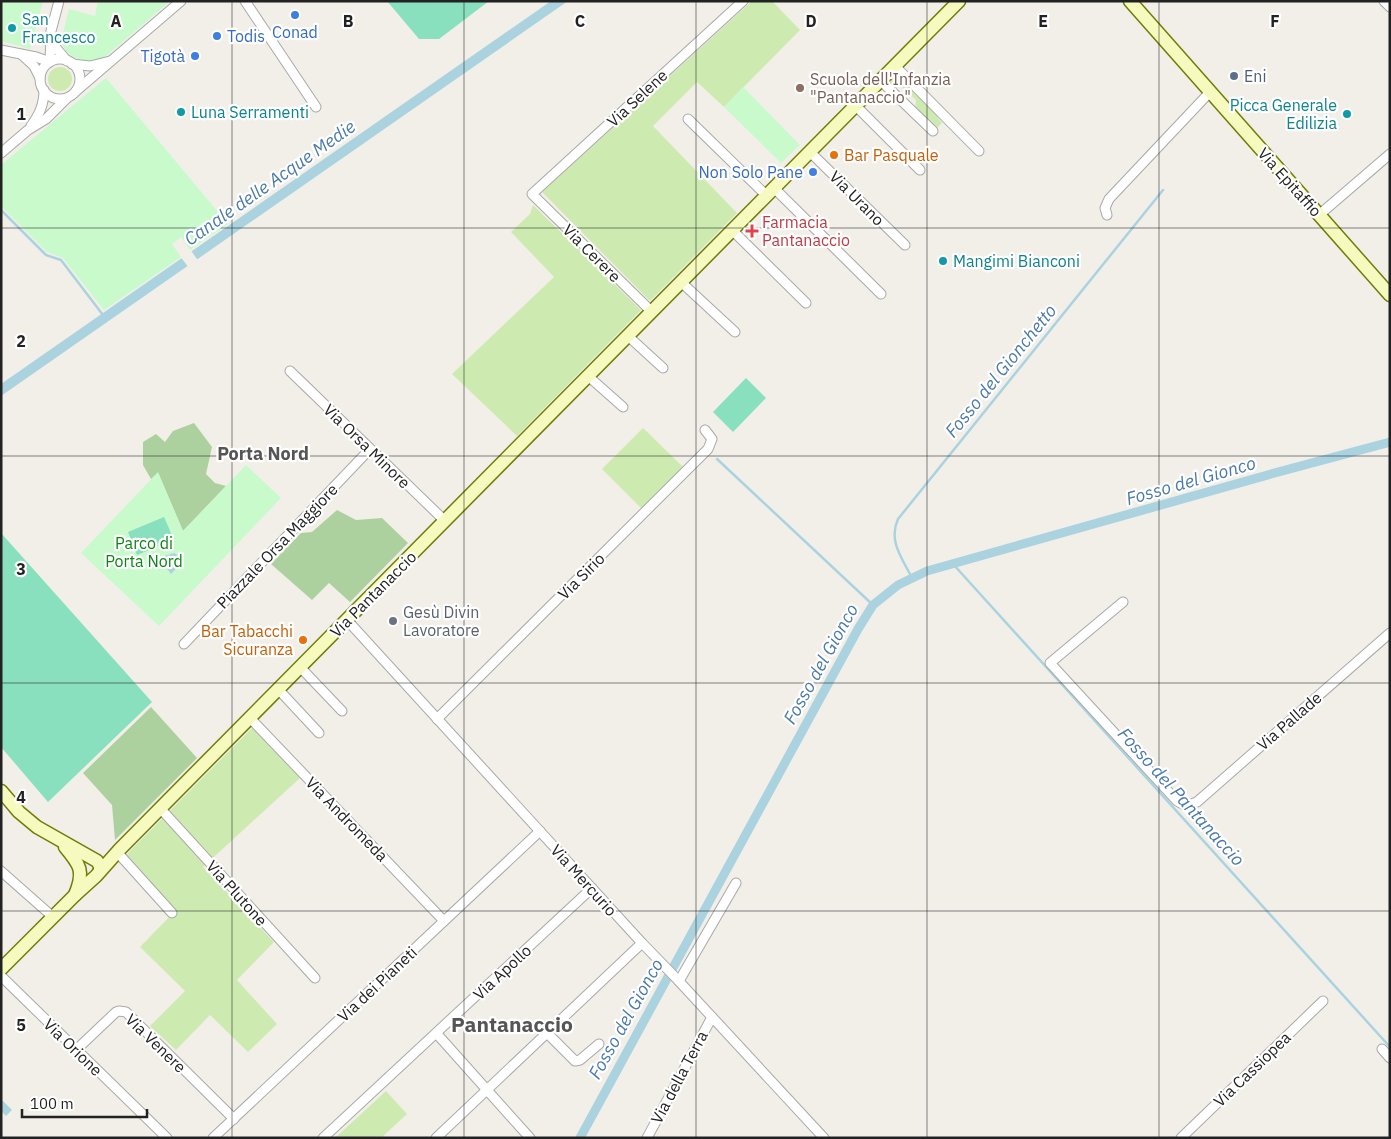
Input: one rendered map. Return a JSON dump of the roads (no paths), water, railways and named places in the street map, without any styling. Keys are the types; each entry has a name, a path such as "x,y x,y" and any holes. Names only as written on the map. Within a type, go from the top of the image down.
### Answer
{"street":[{"path":"36,57 42,52 51,31 59,1"},
{"path":"1,153 28,130 46,119 66,98 181,1"},
{"path":"245,1 316,107"},
{"name":"Via Selene","path":"532,194 743,1"},
{"name":"Via Pantanaccio","path":"90,868 117,852 959,1"},
{"name":"Via Epitaffio","path":"1130,1 1319,215 1388,288"},
{"path":"1384,1 1390,7"},
{"path":"40,78 50,62 51,31"},
{"path":"51,31 56,48 79,74 79,86 76,91"},
{"path":"1,50 36,57 50,62 61,60 90,66 110,61"},
{"path":"22,55 34,66 44,90 41,111 28,130"},
{"path":"894,66 978,151"},
{"path":"880,80 933,131"},
{"path":"44,90 56,99 66,98"},
{"path":"1107,215 1106,208 1109,199 1210,92"},
{"path":"909,107 922,95"},
{"path":"856,106 920,170"},
{"path":"688,119 881,294"},
{"name":"Via Urano","path":"810,152 905,245"},
{"path":"1319,215 1390,154"},
{"name":"Via Cerere","path":"532,194 652,312"},
{"path":"732,230 806,304"},
{"path":"681,282 735,332"},
{"path":"628,336 663,368"},
{"name":"Via Orsa Minore","path":"290,371 445,521"},
{"path":"588,376 623,407"},
{"name":"Via Sirio","path":"437,718 708,449 712,439 704,430"},
{"name":"Piazzale Orsa Maggiore","path":"184,644 370,449"},
{"name":"Via Pallade","path":"1124,602 1050,663 1177,801 1186,806 1197,802 1390,633"},
{"name":"Via Mercurio","path":"347,620 642,943 824,1138"},
{"path":"300,667 342,711"},
{"path":"278,689 319,733"},
{"name":"Via Andromeda","path":"250,718 444,921"},
{"path":"1,791 31,823 61,842 70,845 90,868 75,895 1,969"},
{"name":"Via Plutone","path":"160,808 315,978"},
{"name":"Via dei Pianeti","path":"214,1138 540,831"},
{"path":"117,852 172,913"},
{"path":"1,871 53,917"},
{"path":"677,979 736,883"},
{"name":"Via Apollo","path":"323,1138 592,888"},
{"path":"436,1138 642,943"},
{"name":"Via Orione","path":"1,976 167,1138"},
{"name":"Via Cassiopea","path":"1181,1138 1323,1001"},
{"name":"Via Venere","path":"76,1050 116,1012 121,1010 126,1012 234,1119"},
{"name":"Via della Terra","path":"647,1138 712,1017"},
{"path":"548,1033 575,1060 580,1060 598,1044"},
{"path":"437,1034 530,1138"},
{"path":"1382,1049 1390,1058"}],"water":[{"path":"551,1 568,1 1,396 1,384"},
{"path":"174,553 179,556 181,563 171,574 159,558"},
{"path":"1,1099 12,1110 6,1116 1,1111"}],"waterway":[{"name":"Fosso del Gionchetto","path":"912,578 895,542 895,527 898,519 1163,190"},
{"path":"1,210 46,255 61,260 103,315"},
{"name":"Fosso del Gionco","path":"580,1138 858,629 873,605 898,585 927,571 1390,442"},
{"path":"717,459 873,605"},
{"name":"Fosso del Pantanaccio","path":"953,564 1390,1047"}],"place":[{"name":"Conad","path":"295,15"},
{"name":"San Francesco","path":"12,28"},
{"name":"Todis","path":"217,36"},
{"name":"Tigotà","path":"195,56"},
{"name":"Eni","path":"1234,76"},
{"name":"Scuola dell'Infanzia \"Pantanaccio\"","path":"800,88"},
{"name":"Luna Serramenti","path":"181,112"},
{"name":"Picca Generale Edilizia","path":"1347,114"},
{"name":"Bar Pasquale","path":"834,155"},
{"name":"Non Solo Pane","path":"813,172"},
{"name":"Farmacia Pantanaccio","path":"752,231"},
{"name":"Mangimi Bianconi","path":"943,261"},
{"name":"Gesù Divin Lavoratore","path":"393,621"},
{"name":"Bar Tabacchi Sicuranza","path":"303,640"}],"district":[{"name":"Porta Nord","path":"263,454"},
{"name":"Pantanaccio","path":"512,1025"}],"water label":[{"name":"Canale delle Acque Medie","path":"270,183"}],"park label":[{"name":"Parco di Porta Nord","path":"144,552"}]}
